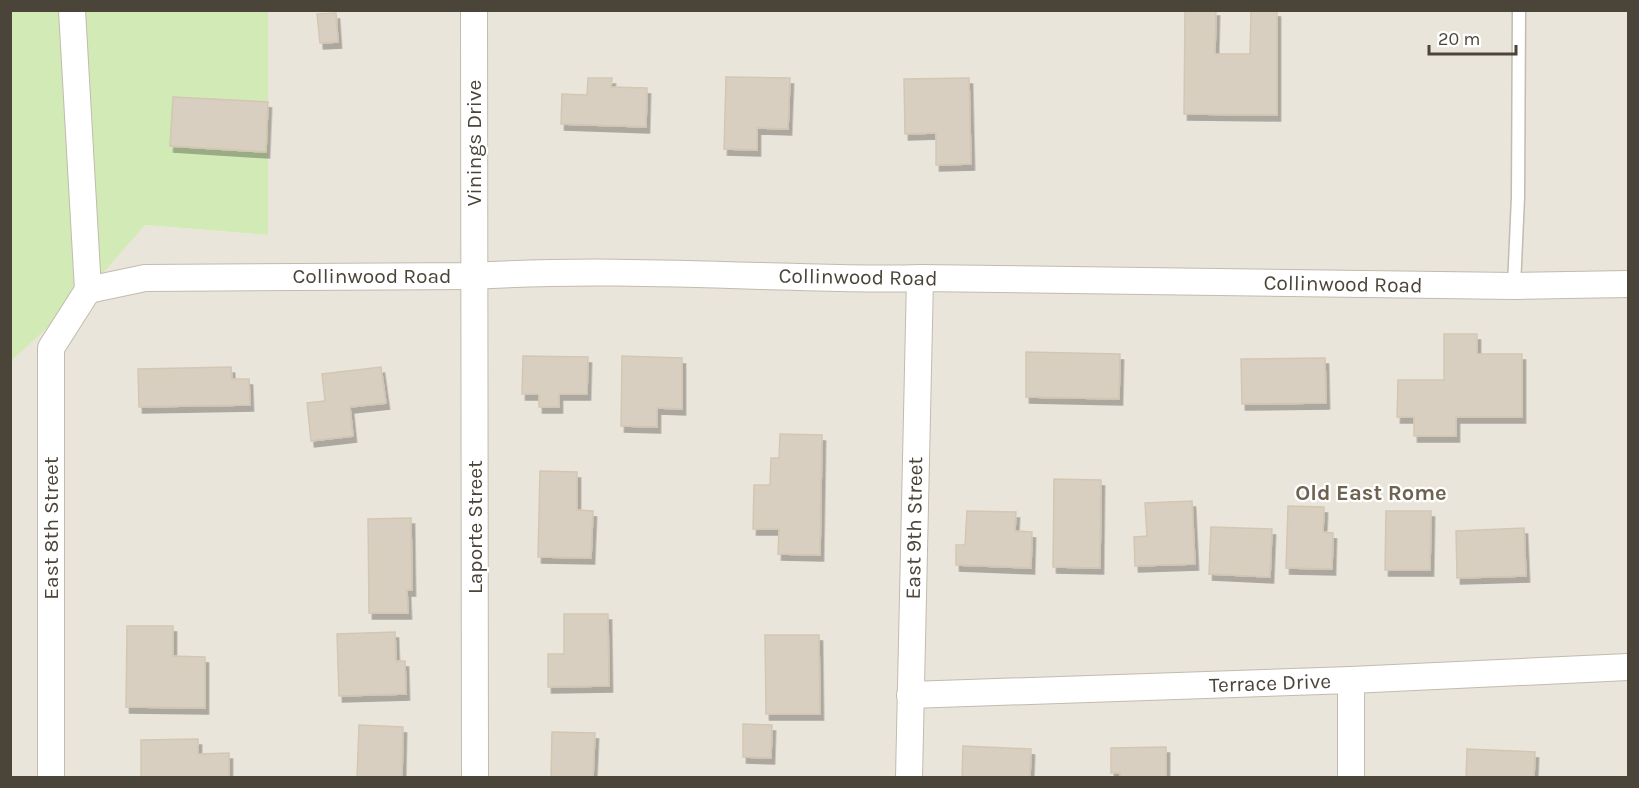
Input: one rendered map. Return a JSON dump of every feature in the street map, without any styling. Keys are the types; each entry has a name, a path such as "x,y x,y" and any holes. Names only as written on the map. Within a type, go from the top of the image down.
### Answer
{"street":[{"path":"72,10 88,290"},
{"name":"Vinings Drive","path":"474,10 474,276"},
{"name":"Collinwood Road","path":"88,290 145,278 474,276 536,272 882,280 920,278 1514,286 1629,284"},
{"name":"Laporte Street","path":"474,276 475,777"},
{"name":"East 9th Street","path":"909,777 920,278"},
{"name":"East 8th Street","path":"51,777 51,348 88,290"},
{"name":"Terrace Drive","path":"910,695 1351,680 1629,667"},
{"path":"1351,680 1351,777"}],"lane":[{"path":"1514,286 1518,197 1519,10"}],"shaded area":[{"path":"268,11 1628,11 1628,777 11,778 11,349 145,225 268,235"}],"green space":[{"path":"11,11 268,11 268,235 145,225 88,290 11,361"}],"building":[{"path":"1185,10 1216,10 1215,54 1250,54 1251,10 1277,11 1277,115 1184,114"},
{"path":"336,13 338,42 320,43 317,14"},
{"path":"726,77 790,78 788,129 757,128 757,150 724,149"},
{"path":"588,78 612,78 611,87 647,88 646,127 561,124 562,94 587,95"},
{"path":"969,78 971,164 936,165 936,133 905,134 904,79"},
{"path":"173,97 268,102 266,152 170,146"},
{"path":"1444,334 1477,334 1477,354 1522,354 1522,417 1456,417 1456,436 1414,436 1414,417 1397,417 1398,380 1444,380"},
{"path":"1026,352 1120,354 1119,399 1026,397"},
{"path":"523,356 588,357 587,394 559,394 559,407 539,407 539,394 522,394"},
{"path":"622,356 682,358 682,409 657,408 657,427 621,426"},
{"path":"1325,358 1326,403 1242,404 1241,359"},
{"path":"231,367 232,379 249,379 250,405 139,407 138,369"},
{"path":"381,367 386,403 350,407 353,436 311,441 307,403 325,401 322,374"},
{"path":"780,434 822,435 820,555 778,554 779,529 753,529 754,485 770,485 771,458 779,458"},
{"path":"540,471 577,472 577,510 593,511 591,558 538,557"},
{"path":"1054,479 1101,480 1100,568 1053,567"},
{"path":"1192,501 1195,564 1135,566 1134,537 1147,536 1145,503"},
{"path":"1288,506 1324,507 1323,532 1333,533 1332,569 1286,568"},
{"path":"967,511 1016,512 1015,531 1032,532 1031,568 956,565 956,545 965,545"},
{"path":"1386,511 1431,511 1430,570 1385,570"},
{"path":"411,518 412,590 407,590 408,613 369,613 368,519"},
{"path":"1211,527 1272,529 1270,577 1209,574"},
{"path":"1524,528 1526,576 1457,578 1456,531"},
{"path":"564,614 608,614 609,686 548,687 548,654 564,654"},
{"path":"127,626 173,626 173,656 205,657 205,708 126,707"},
{"path":"395,632 396,661 405,661 406,694 339,696 337,634"},
{"path":"765,635 819,635 820,714 766,714"},
{"path":"743,724 772,725 771,758 743,757"},
{"path":"359,725 403,727 402,778 357,778"},
{"path":"552,732 595,733 593,778 551,778"},
{"path":"198,739 198,754 229,753 229,778 141,778 141,740"},
{"path":"963,746 1031,749 1030,778 962,778"},
{"path":"1166,747 1166,778 1120,778 1120,773 1111,773 1111,748"},
{"path":"1467,749 1535,752 1534,778 1466,778"}],"district":[{"name":"Old East Rome","path":"1371,493"}]}
